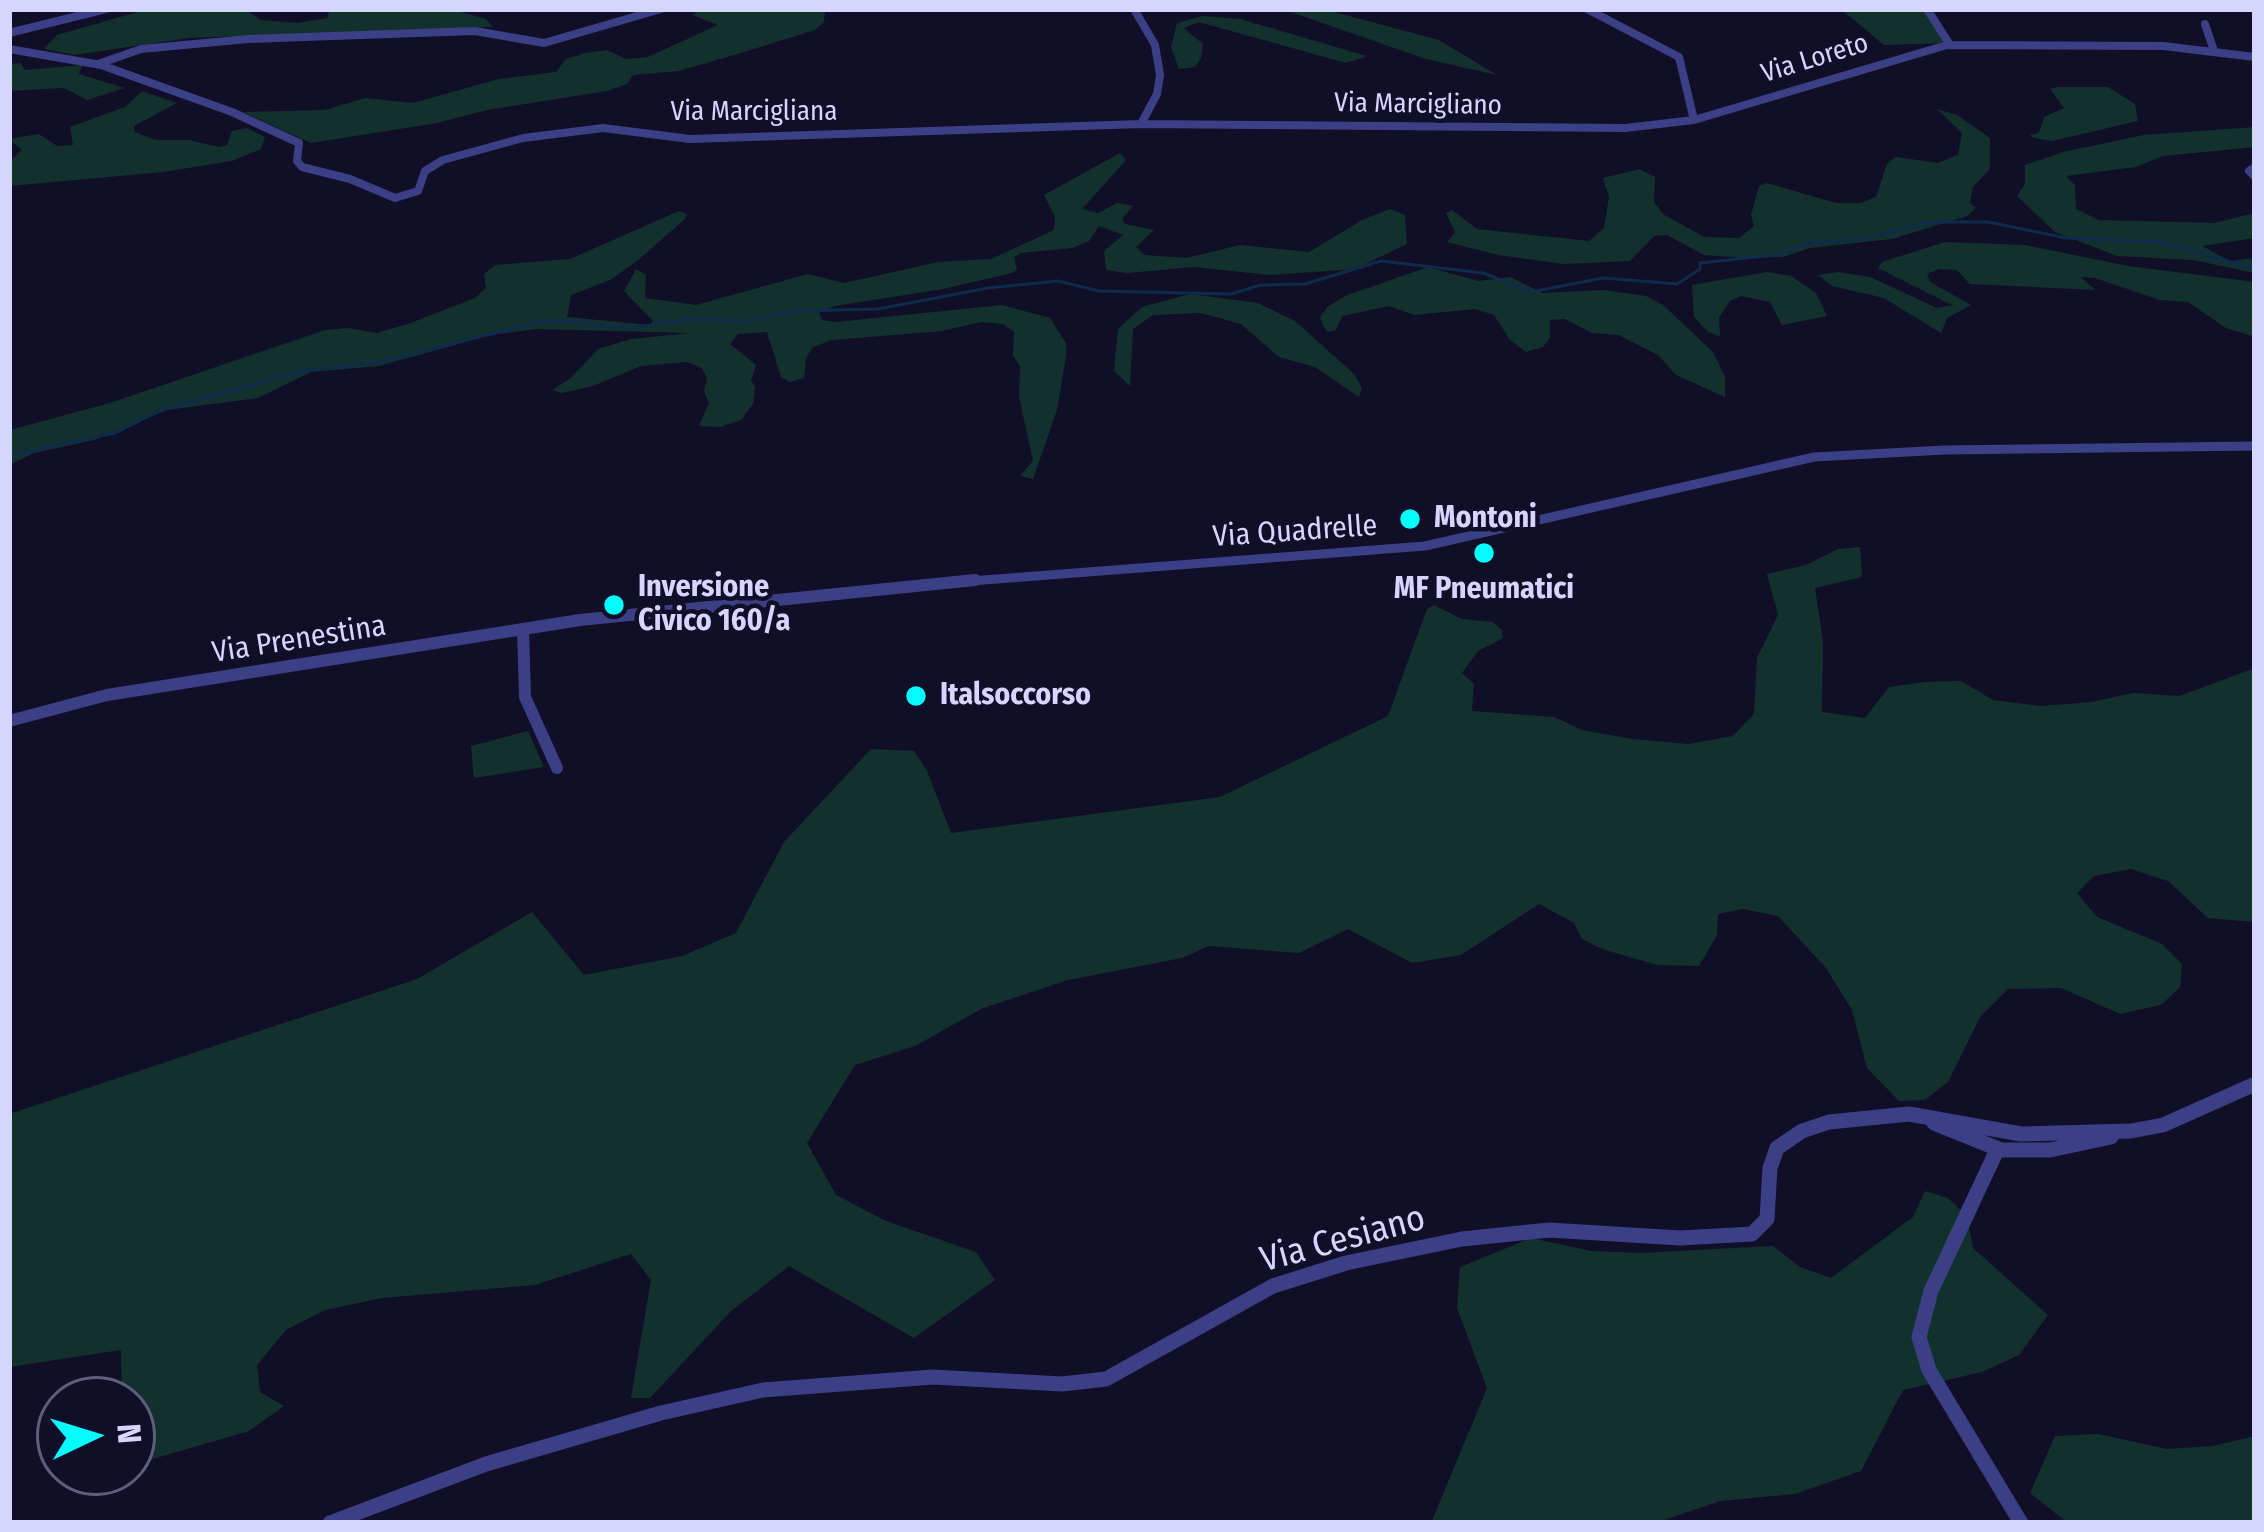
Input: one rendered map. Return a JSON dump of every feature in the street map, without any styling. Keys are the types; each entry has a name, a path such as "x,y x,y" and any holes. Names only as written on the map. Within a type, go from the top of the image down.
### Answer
{"street":[{"path":"9,33 106,9"},
{"path":"97,64 141,49 248,39 475,31 544,43 661,9"},
{"path":"1134,9 1155,45 1160,75 1157,94 1141,124"},
{"path":"1587,9 1682,60 1694,120"},
{"path":"1927,9 1950,45"},
{"path":"2204,24 2214,51"},
{"name":"Via Loreto","path":"1694,120 1883,60 1950,45 2157,46 2255,57"},
{"name":"Via Marcigliana","path":"9,49 97,64 292,139 301,146 297,161 302,167 350,179 395,198 418,191 425,171 440,161 526,137 576,130 624,128 701,139 1141,124"},
{"name":"Via Marcigliano","path":"1141,124 1577,129 1694,120"},
{"path":"2255,167 2249,170 2255,177"},
{"name":"Via Quadrelle","path":"598,618 1051,572 1425,546 1734,472 1832,455 2255,446"},
{"name":"Via Prenestina","path":"9,721 116,693 598,618"},
{"path":"523,629 525,697 557,768"},
{"name":"Via Cesiano","path":"330,1523 474,1468 661,1413 763,1390 942,1376 1062,1384 1106,1379 1273,1286 1402,1251 1536,1230 1711,1238 1752,1234 1768,1219 1772,1160 1783,1142 1829,1122 1892,1115 1931,1116 2021,1134 2151,1129 2255,1084"},
{"path":"1892,1115 1938,1124 1997,1150 2056,1149 2151,1129"},
{"path":"1997,1150 1931,1291 1920,1343 1929,1370 2020,1523"}],"green space":[{"path":"148,9 244,9 261,20 296,23 327,18 330,9 450,9 486,19 493,27 189,38 74,55 44,49 57,35"},
{"path":"700,9 825,9 824,22 815,30 741,53 679,71 633,75 627,84 607,91 437,123 311,143 243,112 325,110 365,98 413,103 499,79 556,72 566,59 585,53 607,50 626,59 648,57 718,25 693,15"},
{"path":"1282,9 1323,9 1439,40 1497,75 1426,59"},
{"path":"1841,9 1925,9 1947,43 1884,45"},
{"path":"1203,16 1240,19 1367,56 1346,63 1199,22 1184,28 1203,44 1201,58 1195,67 1179,69 1171,47 1177,23"},
{"path":"21,63 25,70 82,65 79,74 124,88 87,100 64,88 9,91 9,64"},
{"path":"2108,87 2135,104 2138,121 2052,141 2034,138 2030,135 2039,133 2044,117 2064,108 2050,89"},
{"path":"142,91 177,103 134,126 134,132 156,140 189,140 219,147 227,145 232,131 247,128 265,137 261,149 232,161 163,172 9,186 9,162 22,150 9,139 39,134 57,146 73,145 70,127 125,107"},
{"path":"1937,109 1957,115 1990,138 1990,169 1973,187 1970,203 1976,208 1967,216 1892,239 1810,248 1783,257 1745,258 1704,255 1667,235 1654,236 1630,261 1564,264 1447,242 1455,232 1446,213 1452,210 1477,229 1589,241 1604,228 1609,197 1603,178 1639,169 1655,177 1654,202 1663,214 1704,237 1739,238 1754,226 1751,215 1759,186 1767,183 1836,203 1861,203 1876,197 1887,164 1896,157 1938,163 1958,155 1962,133"},
{"path":"2255,127 2255,147 2163,156 2136,167 2066,176 2075,185 2076,209 2099,220 2214,223 2255,213 2255,238 2202,246 2230,261 2255,258 2255,273 2193,260 2117,256 2055,232 2017,196 2025,184 2025,165 2063,152 2144,135"},
{"path":"1120,153 1126,160 1082,209 1098,213 1117,203 1133,206 1122,219 1125,224 1154,230 1136,247 1145,255 1186,258 1240,245 1309,252 1390,209 1405,215 1407,244 1355,269 1270,275 1194,267 1127,273 1106,270 1104,251 1123,235 1099,226 1089,241 1072,248 1021,253 1014,257 1017,270 1012,273 835,306 819,313 822,320 836,322 1002,305 1050,318 1066,343 1066,356 1057,410 1033,479 1020,476 1033,461 1019,397 1014,332 1003,324 981,322 942,331 832,340 813,347 806,358 804,378 790,382 781,377 767,332 738,334 730,344 756,365 751,380 753,404 741,420 720,427 699,426 709,403 704,392 707,378 702,368 687,362 641,366 593,386 562,393 552,390 571,378 598,349 631,339 691,333 537,329 491,335 379,366 311,372 258,398 167,410 94,440 34,453 9,465 10,430 110,403 325,330 376,333 408,324 475,298 486,288 484,274 495,265 570,259 679,211 687,214 685,219 637,261 610,280 571,295 567,317 650,325 653,321 624,291 636,269 646,275 645,298 696,305 808,274 844,283 938,262 991,259 1054,230 1055,217 1044,195"},
{"path":"1945,242 2025,245 2128,266 2255,282 2255,337 2226,328 2188,302 2160,300 2095,278 2080,277 2096,290 1970,284 1957,270 1939,269 1927,274 1930,282 1971,305 1947,318 1941,333 1884,298 1832,286 1818,275 1838,272 1870,277 1937,308 1952,305 1878,268 1882,262"},
{"path":"1428,267 1478,281 1511,277 1542,293 1603,290 1646,296 1663,305 1713,352 1725,377 1725,397 1676,375 1658,355 1619,335 1592,333 1565,319 1550,320 1550,338 1543,347 1526,352 1510,340 1494,315 1475,309 1414,315 1389,306 1342,316 1336,330 1328,332 1324,327 1320,318 1327,307 1345,296"},
{"path":"1767,272 1791,276 1816,293 1827,316 1782,325 1770,302 1741,296 1730,301 1719,317 1720,336 1708,332 1694,317 1692,285"},
{"path":"1190,294 1258,303 1295,321 1354,374 1362,388 1359,397 1315,367 1279,357 1241,324 1201,313 1153,315 1133,329 1130,386 1114,371 1118,329 1142,307"},
{"path":"1860,547 1862,577 1815,588 1823,641 1822,712 1865,718 1889,687 1925,682 1961,681 1993,700 2041,706 2133,693 2179,696 2255,668 2255,922 2208,918 2168,881 2131,869 2094,876 2077,893 2097,917 2162,944 2182,964 2180,987 2161,1005 2120,1014 2061,988 2008,989 1980,1017 1948,1082 1925,1100 1899,1101 1867,1068 1852,1010 1826,968 1778,916 1743,909 1718,914 1717,935 1699,966 1657,965 1602,949 1582,939 1574,923 1539,904 1461,955 1412,963 1348,929 1299,953 1209,946 1182,958 1068,980 983,1008 915,1046 855,1065 807,1143 836,1195 886,1221 976,1252 995,1280 914,1338 789,1266 730,1312 650,1398 631,1398 651,1280 631,1254 535,1285 382,1298 325,1310 286,1330 257,1365 260,1392 284,1406 249,1431 156,1458 156,1376 122,1376 121,1350 9,1367 9,1114 417,979 532,912 584,975 682,956 736,933 784,842 871,749 914,751 927,771 951,833 1220,797 1388,716 1427,609 1434,605 1462,619 1493,622 1502,630 1503,638 1478,651 1462,673 1474,684 1472,711 1554,717 1582,730 1632,739 1688,744 1733,736 1754,714 1757,658 1778,615 1767,574 1806,565 1838,549"},
{"path":"528,731 544,767 474,778 471,746"},
{"path":"1925,1191 1948,1198 1967,1216 1973,1248 2048,1315 2019,1355 1982,1372 1903,1390 1861,1471 1795,1494 1720,1501 1655,1523 1431,1523 1487,1388 1457,1308 1460,1267 1531,1238 1591,1251 1640,1253 1773,1246 1800,1267 1831,1278 1913,1217"},
{"path":"2098,1434 2167,1449 2213,1446 2255,1436 2255,1523 2064,1520 2030,1493 2055,1436"}],"waterway":[{"path":"9,455 115,433 159,411 302,371 380,362 546,320 632,328 688,319 751,321 795,311 878,309 988,288 1058,281 1099,291 1231,294 1261,285 1305,284 1381,261 1483,273 1531,292 1603,278 1677,284 1700,269 1700,263 1774,255 1810,243 1862,239 1930,222 1988,222 2066,238 2160,242 2255,269"}],"place":[{"name":"Montoni","path":"1410,519"},
{"name":"MF Pneumatici","path":"1484,553"},
{"name":"Inversione Civico 160/a","path":"614,605"},
{"name":"Italsoccorso","path":"916,696"}]}
